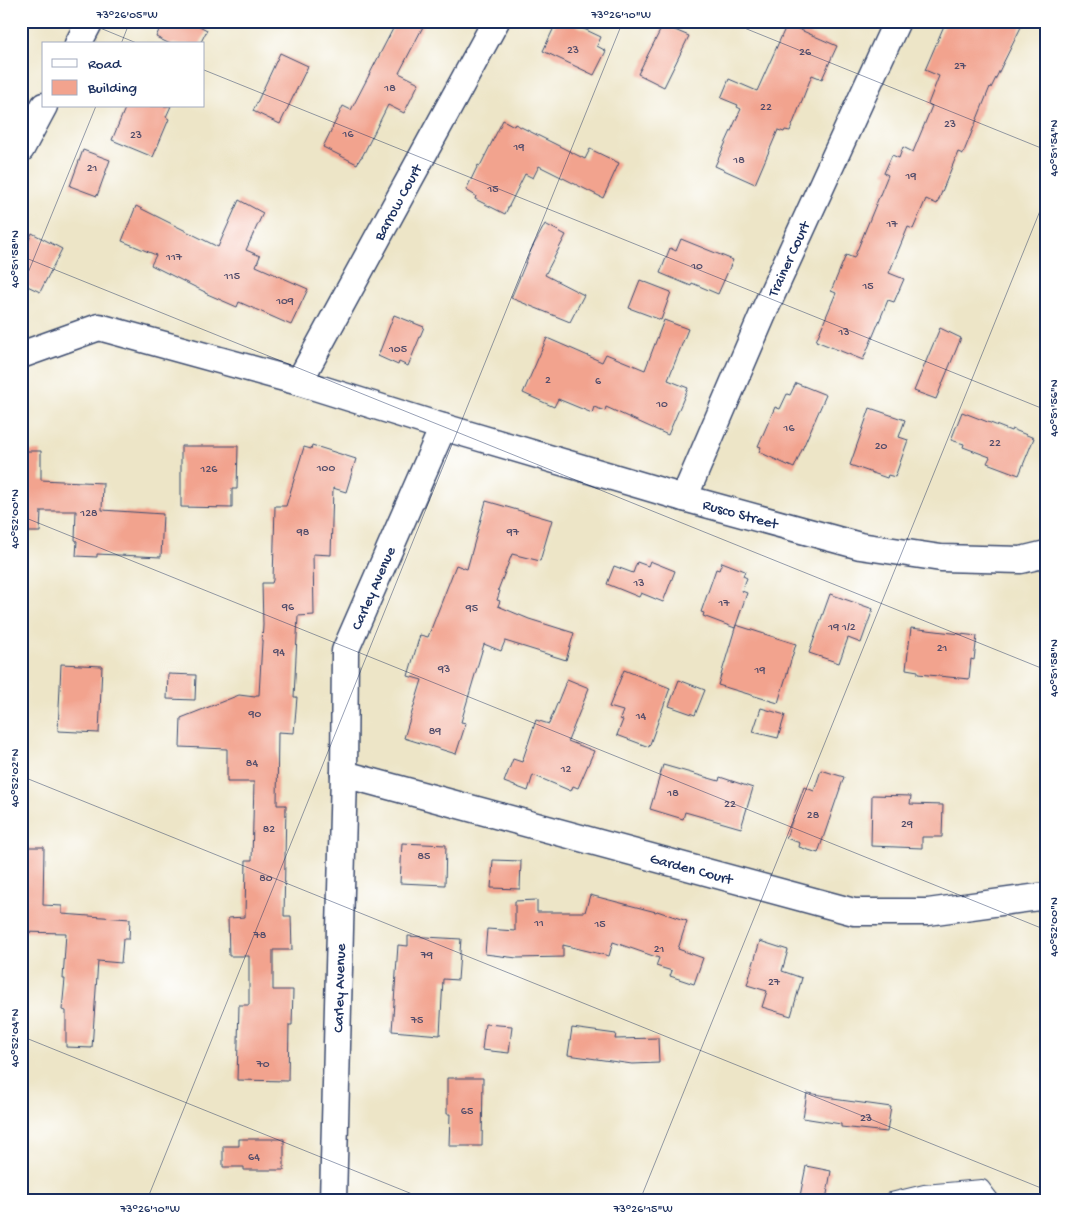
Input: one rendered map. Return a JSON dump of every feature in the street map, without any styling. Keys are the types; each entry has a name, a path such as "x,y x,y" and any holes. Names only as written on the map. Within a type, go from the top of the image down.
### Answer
{"street":[{"path":"79,42 90,21"},
{"name":"Barrow Court","path":"299,382 496,21"},
{"name":"Trainer Court","path":"684,498 766,308 897,21"},
{"path":"21,149 43,108"},
{"path":"21,355 99,327 299,382 443,427"},
{"name":"Rusco Street","path":"443,427 684,498 860,546 940,558 1020,560 1046,554"},
{"name":"Carley Avenue","path":"334,1200 344,774 344,651 443,427"},
{"name":"Garden Court","path":"344,774 854,912 928,912 1046,896"}],"lane":[{"path":"891,1200 924,1192 982,1187 992,1200"}],"building":[{"path":"163,21 190,21 207,30 201,42 166,42 156,37"},
{"path":"397,21 426,21 399,73 419,83 404,113 388,105 357,164 323,147 343,106 351,110"},
{"path":"557,21 567,21 601,37 597,46 606,51 594,75 543,51"},
{"path":"946,21 1024,21 990,87 963,154 958,152 937,204 926,199 913,229 908,227 889,273 904,279 894,302 888,300 863,360 816,341 836,293 831,291 846,255 854,258 888,175 884,173 892,155 899,158 903,147 913,152 932,106 928,104 939,76 925,70"},
{"path":"787,24 837,46 822,79 812,75 790,131 778,130 755,184 715,166 741,109 737,107 738,105 721,98 729,79 757,91"},
{"path":"663,25 689,36 664,87 638,74"},
{"path":"280,53 308,66 280,124 253,111"},
{"path":"125,108 170,108 166,117 169,119 153,157 112,140"},
{"path":"503,120 514,126 515,124 585,159 590,149 619,163 603,198 539,166 533,178 525,174 505,214 475,199 476,196 466,190"},
{"path":"83,150 110,160 97,196 70,186"},
{"path":"239,200 263,213 246,250 260,256 256,266 308,289 291,325 239,302 237,307 205,293 151,265 156,255 122,241 136,206 218,247"},
{"path":"545,224 566,235 545,275 584,295 570,322 511,298 531,250"},
{"path":"32,233 62,249 40,292 21,283 21,239 28,242"},
{"path":"681,239 733,260 718,294 692,283 691,286 660,273 670,248 676,251"},
{"path":"640,280 671,292 661,320 629,308"},
{"path":"394,315 424,327 408,366 399,362 398,365 378,356"},
{"path":"664,320 688,329 668,380 688,388 668,435 606,407 605,411 594,407 592,413 558,399 554,407 523,393 547,338 602,362 606,354 645,370"},
{"path":"940,328 961,338 936,399 914,391"},
{"path":"796,383 826,395 794,468 759,452 761,447 758,446 775,407 780,409 787,394 790,395"},
{"path":"870,408 905,420 899,437 908,440 895,477 888,475 887,478 850,465"},
{"path":"962,412 1034,438 1019,475 987,463 990,457 963,447 964,444 951,440"},
{"path":"312,445 356,459 346,492 333,488 331,555 313,554 314,615 298,616 294,697 297,697 294,733 278,732 277,805 286,805 284,916 291,916 292,950 273,950 273,990 293,990 292,1025 289,1025 288,1081 237,1080 239,1005 249,1005 249,956 229,956 228,918 245,917 246,860 252,860 254,782 227,782 227,749 180,747 181,718 239,695 255,697 259,695 263,625 262,583 272,583 273,580 275,506 286,506 304,447 311,449"},
{"path":"181,446 238,446 237,489 232,489 232,508 181,507"},
{"path":"21,451 41,451 41,480 103,483 102,510 163,514 161,557 97,554 97,557 76,556 76,511 41,511 40,532 21,532"},
{"path":"486,501 552,520 540,561 512,554 498,590 500,591 497,600 500,601 498,606 529,619 574,633 566,660 505,641 501,651 484,644 461,722 466,723 456,754 404,738 422,680 408,676 420,635 428,637 456,565 467,569"},
{"path":"650,561 675,571 663,602 641,593 639,597 607,584 614,566 633,573 637,562 648,566"},
{"path":"722,562 745,571 743,576 747,578 742,591 747,593 735,628 703,616 704,613 701,612 716,569 719,570"},
{"path":"830,594 873,609 861,643 848,638 839,663 809,653"},
{"path":"736,625 796,644 778,703 718,685"},
{"path":"911,628 977,636 974,660 971,659 969,679 918,674 918,671 906,669"},
{"path":"61,664 102,666 99,733 58,731"},
{"path":"624,670 670,688 649,747 617,735 623,720 620,719 623,711 609,707"},
{"path":"168,674 196,675 195,700 167,699"},
{"path":"567,679 589,688 568,741 594,751 578,788 573,786 571,791 533,775 528,791 504,782 513,759 522,762 536,720 549,724"},
{"path":"679,680 705,690 695,715 669,706"},
{"path":"761,708 785,715 778,738 753,732"},
{"path":"663,765 719,781 720,777 753,788 741,828 685,812 683,819 650,809"},
{"path":"821,770 844,777 818,853 799,847 800,843 786,838 804,787 814,791"},
{"path":"872,795 911,796 910,804 943,805 942,837 922,837 922,848 871,846"},
{"path":"402,843 446,845 445,885 400,883"},
{"path":"21,847 44,847 43,905 62,906 62,914 130,919 129,939 123,939 121,963 98,961 92,1048 66,1047 66,1011 62,1010 66,933 21,932"},
{"path":"493,860 521,861 520,889 491,888"},
{"path":"590,895 657,911 687,921 678,949 703,958 694,984 670,976 672,971 656,966 659,958 613,942 609,956 563,945 563,957 517,958 485,954 487,929 515,931 515,901 537,900 537,912 585,912"},
{"path":"408,936 461,939 458,980 443,979 440,1035 392,1031 398,945 408,946"},
{"path":"760,941 788,950 782,971 802,978 791,1016 762,1007 767,991 747,985"},
{"path":"485,1024 512,1026 509,1053 482,1050"},
{"path":"572,1028 616,1034 615,1039 658,1038 659,1063 632,1064 568,1055"},
{"path":"447,1078 483,1078 482,1146 449,1146 450,1114 447,1114"},
{"path":"807,1093 833,1097 833,1099 891,1107 887,1132 841,1127 841,1124 803,1118"},
{"path":"239,1139 284,1139 284,1170 244,1170 244,1167 223,1167 223,1146 239,1146"},
{"path":"806,1166 831,1171 826,1200 800,1196"}]}
